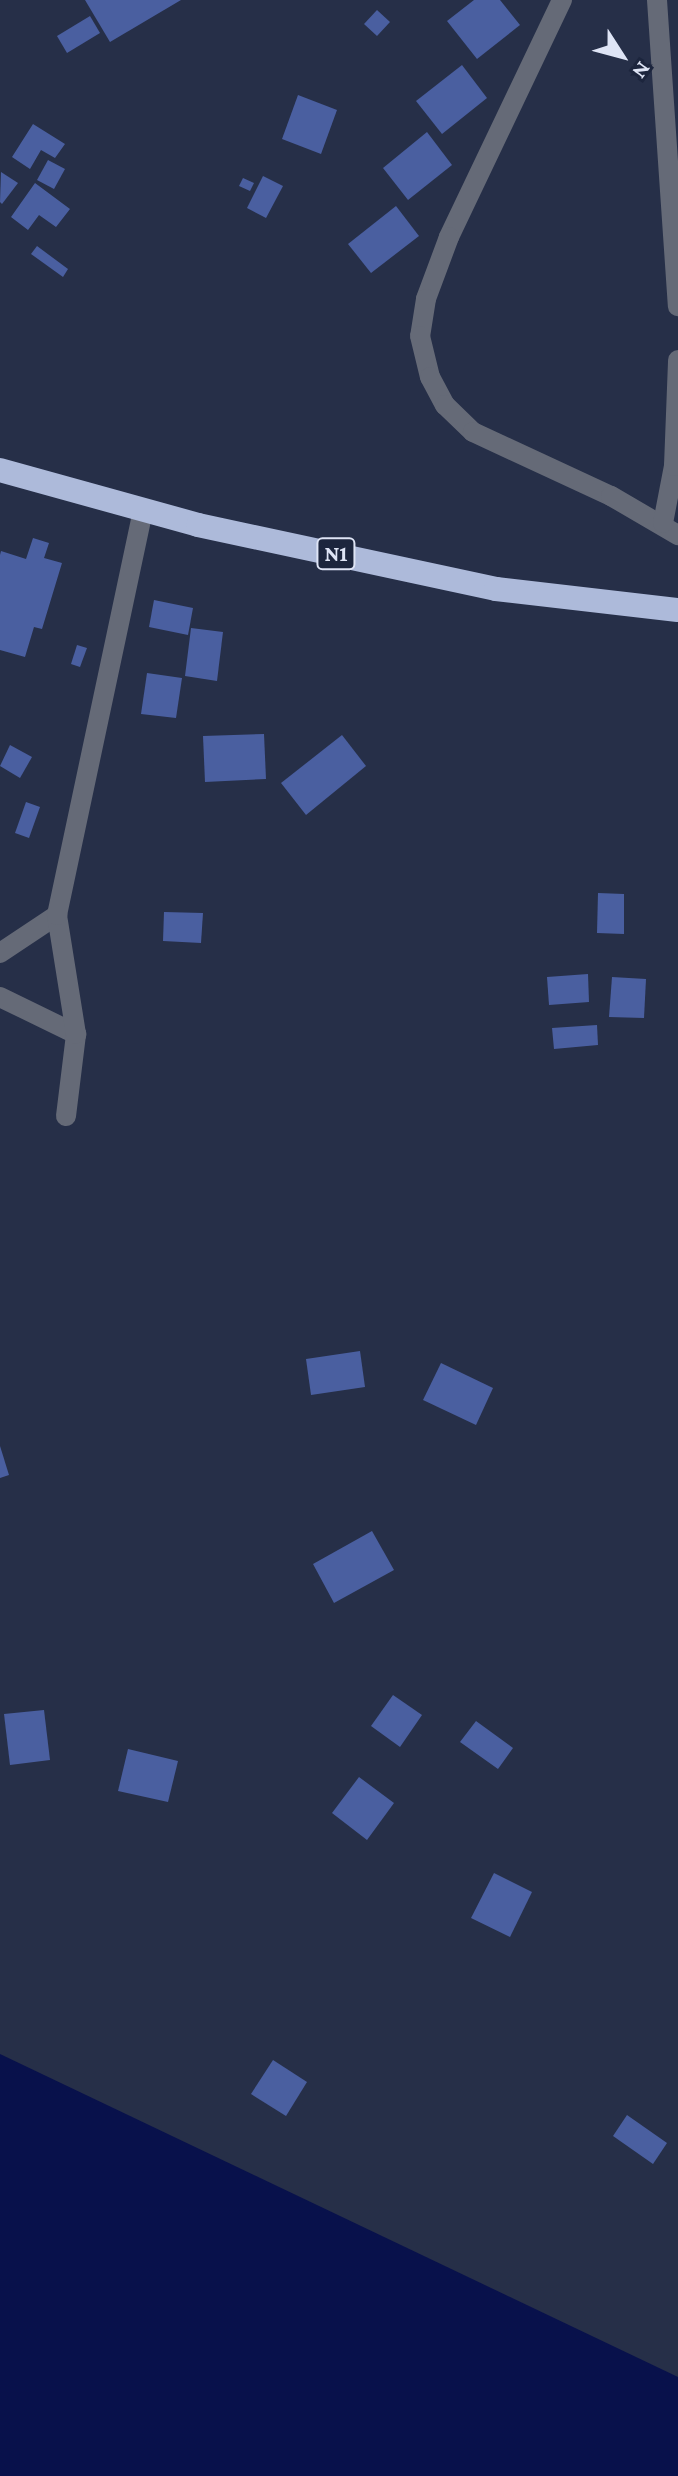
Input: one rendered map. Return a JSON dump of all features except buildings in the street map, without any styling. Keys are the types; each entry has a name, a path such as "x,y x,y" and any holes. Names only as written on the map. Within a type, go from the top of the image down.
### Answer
{"highway":[{"name":"N1","path":"0,470 143,510 496,589 678,610"}],"street":[{"path":"562,0 449,237 426,299 420,336 430,377 445,405 473,432 670,529 678,360"},
{"path":"657,0 678,306"},
{"path":"66,1116 76,1034 57,915 143,510"},
{"path":"0,953 57,915"},
{"path":"0,997 76,1034"}],"shaded area":[{"path":"0,2054 678,2377 678,2476 0,2476"}]}
